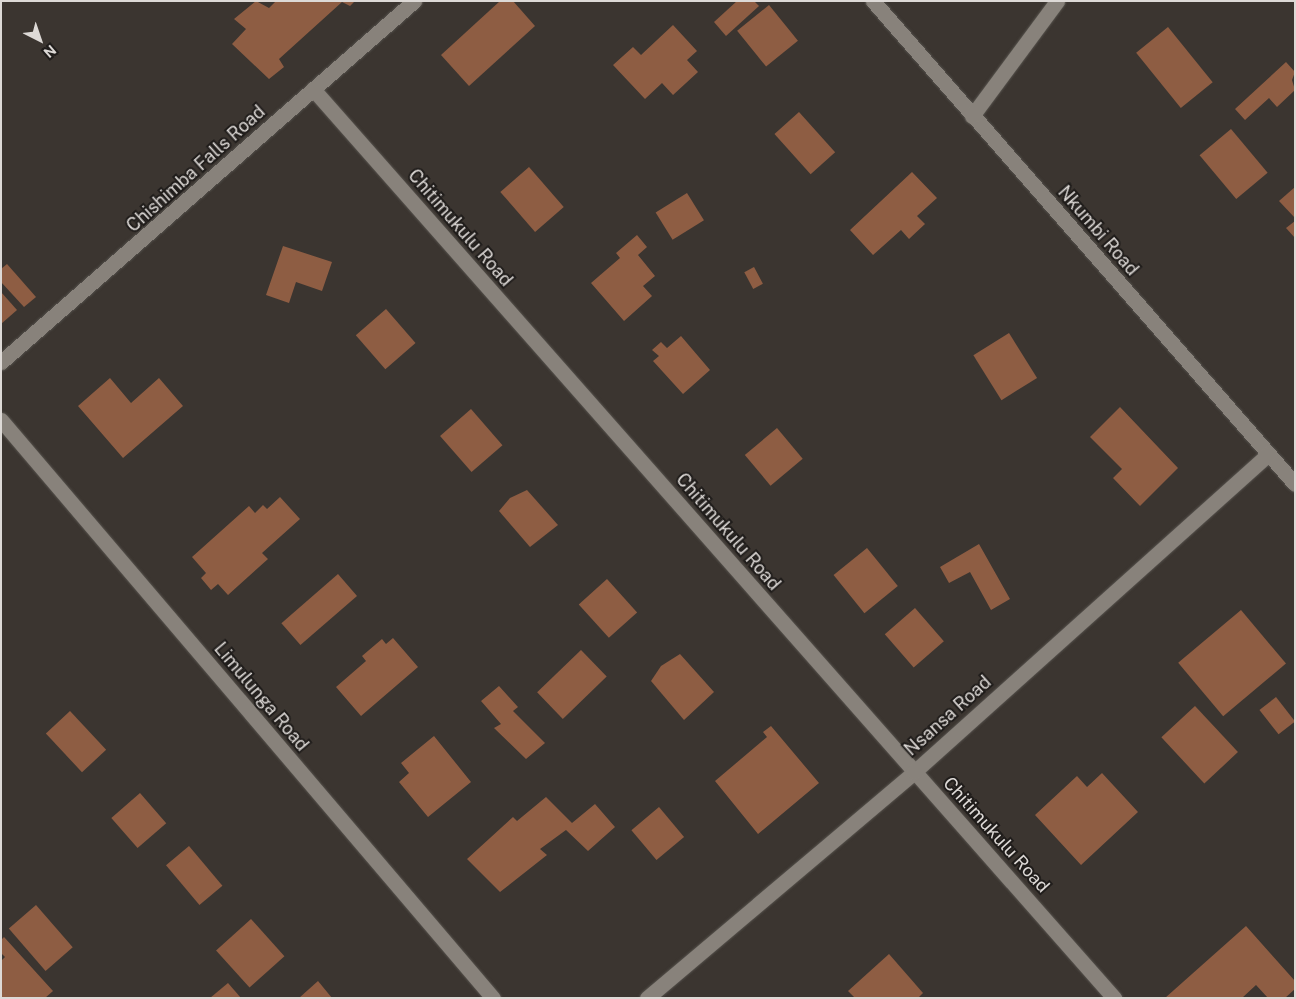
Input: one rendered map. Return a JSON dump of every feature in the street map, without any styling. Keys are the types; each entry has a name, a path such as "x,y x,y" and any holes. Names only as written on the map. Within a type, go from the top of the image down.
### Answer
{"street":[{"name":"Chishimba Falls Road","path":"1,362 414,1"},
{"name":"Nkumbi Road","path":"873,1 1295,484"},
{"path":"972,116 1057,1"},
{"name":"Chitimukulu Road","path":"313,89 1114,998"},
{"name":"Limulunga Road","path":"1,420 492,998"},
{"name":"Nsansa Road","path":"647,998 914,772 1268,454"}],"building":[{"path":"256,1 269,8 276,1 355,1 350,6 342,2 279,59 284,67 269,79 232,44 246,29 234,19"},
{"path":"500,1 513,1 535,26 469,86 441,55"},
{"path":"737,1 754,1 759,6 726,36 714,22"},
{"path":"769,5 798,41 766,67 737,31"},
{"path":"673,25 697,51 687,60 698,72 673,95 662,83 645,99 613,65 633,47 641,55"},
{"path":"1168,27 1213,82 1181,108 1136,53"},
{"path":"1286,62 1295,72 1292,80 1295,90 1277,107 1269,98 1245,120 1235,109"},
{"path":"799,112 835,152 811,174 774,134"},
{"path":"1231,129 1268,173 1236,199 1200,155"},
{"path":"529,167 564,207 535,232 500,192"},
{"path":"912,172 937,198 917,216 925,224 909,239 901,230 873,255 850,230"},
{"path":"1295,187 1295,218 1279,201"},
{"path":"687,193 704,220 673,240 656,213"},
{"path":"1295,221 1295,238 1286,228"},
{"path":"637,235 647,247 638,255 655,276 643,286 652,296 624,321 591,283 620,258 616,253"},
{"path":"283,246 332,262 322,291 296,282 289,303 266,295"},
{"path":"7,264 36,297 24,307 1,282 1,269"},
{"path":"754,267 763,284 753,289 744,272"},
{"path":"1,292 17,310 1,324"},
{"path":"386,309 416,343 385,369 356,335"},
{"path":"1009,333 1037,378 1001,400 973,355"},
{"path":"681,336 710,370 683,394 653,361 659,356 652,350 661,342 667,348"},
{"path":"110,378 131,403 159,378 183,406 123,458 78,406"},
{"path":"1120,407 1178,468 1140,506 1113,478 1122,469 1090,437"},
{"path":"471,409 502,445 472,472 440,436"},
{"path":"777,428 803,459 771,486 745,455"},
{"path":"527,490 558,525 530,547 499,511 510,498"},
{"path":"280,497 300,519 262,553 268,559 228,595 218,584 211,590 201,578 206,573 192,557 249,506 255,513 263,505 267,509"},
{"path":"979,544 1010,599 991,610 970,572 949,583 940,567"},
{"path":"867,548 898,586 864,613 834,575"},
{"path":"338,574 357,596 300,645 281,623"},
{"path":"607,579 637,612 609,638 579,604"},
{"path":"915,608 944,641 914,667 885,634"},
{"path":"1241,610 1286,664 1223,716 1178,663"},
{"path":"393,638 418,667 361,716 336,687 366,661 362,656 382,639 386,644"},
{"path":"581,650 607,677 563,719 537,692"},
{"path":"680,654 714,692 684,720 651,681 661,666"},
{"path":"499,686 518,707 513,711 545,743 526,759 494,728 501,724 481,701"},
{"path":"1276,697 1295,721 1279,734 1259,710"},
{"path":"1195,706 1238,752 1204,783 1161,737"},
{"path":"70,711 106,750 82,772 46,734"},
{"path":"771,726 819,783 758,834 715,781 767,737 763,732"},
{"path":"434,736 471,782 428,817 399,782 409,773 401,763"},
{"path":"1102,773 1138,812 1081,865 1035,815 1077,776 1087,787"},
{"path":"140,793 166,823 138,848 111,818"},
{"path":"546,797 572,823 595,804 615,827 588,851 566,830 540,849 547,855 500,892 467,859 513,817 517,821"},
{"path":"659,807 684,837 656,860 631,830"},
{"path":"189,846 222,886 199,905 166,865"},
{"path":"36,905 73,947 46,971 9,929"},
{"path":"251,919 284,956 250,988 216,950"},
{"path":"1246,926 1295,981 1295,989 1285,998 1268,998 1256,985 1242,998 1165,998"},
{"path":"4,937 53,991 45,998 1,998 1,961 5,957 1,953 1,940"},
{"path":"889,954 923,993 918,998 855,998 848,991"},
{"path":"318,981 332,998 299,998"},
{"path":"228,983 241,998 210,998"}]}
